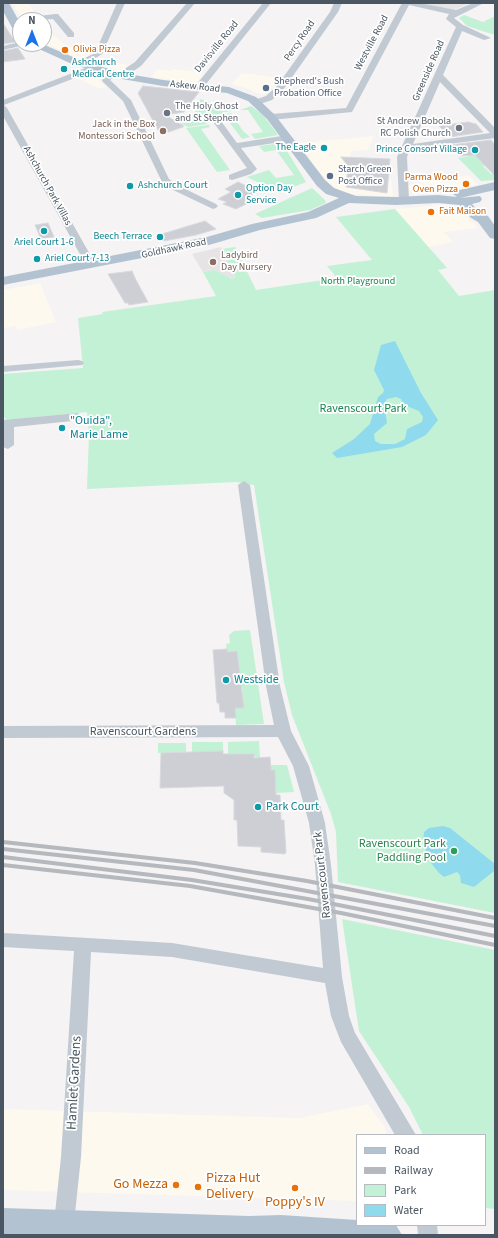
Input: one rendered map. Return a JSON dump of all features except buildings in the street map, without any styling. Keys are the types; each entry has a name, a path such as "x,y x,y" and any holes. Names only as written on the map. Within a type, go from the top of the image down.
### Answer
{"main road":[{"path":"4,3 12,13"},
{"name":"Askew Road","path":"52,52 80,64 116,75 163,83 233,91 257,102 288,138 321,182 317,187 321,191 350,203"},
{"path":"350,203 463,198 495,186"},
{"path":"463,198 470,202 495,193"},
{"path":"463,198 475,215 483,219 495,235"},
{"path":"476,199 486,214 483,219"},
{"name":"Goldhawk Road","path":"3,281 202,243 257,227 312,215 334,213 350,203"},
{"path":"15,1226 64,1223 249,1229 281,1228 389,1235"}],"street":[{"path":"80,64 98,54 122,3"},
{"path":"191,3 138,64 116,75 107,77 106,81 126,100 165,180 174,188 213,206"},
{"name":"Davisville Road","path":"199,87 267,3"},
{"name":"Percy Road","path":"257,102 269,98 280,88 334,12 338,3"},
{"path":"408,3 458,13"},
{"name":"Westville Road","path":"271,117 349,110 408,3"},
{"path":"480,3 452,15 450,19 458,24 460,28 487,38"},
{"path":"52,16 55,16 71,35"},
{"name":"Greenside Road","path":"400,201 402,184 402,158 460,28"},
{"path":"3,103 93,68"},
{"path":"439,76 495,134"},
{"name":"Ashchurch Park Villas","path":"3,108 91,265"},
{"path":"216,119 252,169 248,172 232,177"},
{"path":"408,146 495,134"},
{"path":"236,146 288,138"},
{"path":"3,369 78,363"},
{"path":"8,445 5,424 78,417"},
{"name":"Ravenscourt Park","path":"244,485 265,637 283,731 301,766 317,824 324,870 333,977 340,1016 347,1036 405,1134"},
{"name":"Ravenscourt Gardens","path":"3,732 283,731"},
{"path":"3,940 172,950 333,977"},
{"name":"Hamlet Gardens","path":"64,1223 71,1157 83,944"}],"shaded area":[{"path":"12,3 29,3 34,12 17,12"},
{"path":"420,3 470,3 454,10"},
{"path":"52,34 64,44 91,54 82,60 52,47"},
{"path":"99,58 128,65 120,71 91,63"},
{"path":"158,69 171,71 173,69 204,73 196,83 151,77"},
{"path":"89,74 94,75 106,87 100,89 79,79"},
{"path":"241,74 280,78 266,94 257,93 231,84"},
{"path":"374,136 368,150 351,151 347,176 391,179 393,197 339,193 328,185 299,143"},
{"path":"469,175 478,185 413,195 405,185"},
{"path":"446,204 458,207 478,228 444,232 453,242 428,247 395,209"},
{"name":"Ladybird Day Nursery","path":"221,247 236,277 233,279 214,270 203,272 192,254"},
{"path":"40,283 56,322 17,330 16,326 3,328 3,290"},
{"path":"368,1104 384,1126 387,1134 356,1134 356,1201 3,1190 3,1109 299,1118"}],"green space":[{"path":"464,15 483,22 495,16 495,35 467,26 459,18"},
{"path":"200,99 233,110 208,118 194,115"},
{"path":"251,106 263,115 278,135 255,139 251,134 263,132 248,110 240,110"},
{"path":"231,113 243,131 250,137 242,139 224,115"},
{"path":"189,116 206,119 207,124 188,127 177,121"},
{"path":"209,125 210,127 201,129 230,170 217,172 186,128"},
{"path":"282,143 306,182 279,193 247,177 269,170 276,178 294,175 276,150 264,152 259,146"},
{"path":"495,152 495,164 483,166 491,174 495,174 495,180 481,181 458,158"},
{"path":"312,188 325,200 326,203 310,210 262,218 255,214"},
{"name":"Ravenscourt Park","path":"395,209 447,268 438,270 459,296 495,290 495,913 338,882 336,832 331,814 292,715 284,682 254,485 236,482 87,489 89,435 87,412 7,420 3,416 3,374 83,368 78,318 103,314 102,312 216,296 203,272 214,270 233,279 236,277 222,249 235,247 256,290 337,278 327,266 372,260 336,217"},
{"path":"250,630 264,724 236,725 235,708 244,708 242,686 232,686 237,651 227,652 226,644 230,643 229,635 234,631"},
{"path":"259,741 260,757 254,757 253,754 228,754 228,742"},
{"path":"192,742 223,742 223,751 192,752"},
{"path":"158,743 186,743 186,752 158,753"},
{"path":"271,765 287,765 294,792 276,793 275,770 271,770"},
{"path":"342,919 495,950 495,1209 486,1208 486,1134 422,1134 409,1107 359,1031"}],"water":[{"path":"395,341 421,393 438,420 426,435 402,447 337,458 332,453 354,439 370,424 378,397 383,393 384,390 374,370 381,345","holes":["396,397 401,399 404,405 419,411 423,417 422,422 407,429 405,439 395,444 381,444 375,441 374,434 387,423 384,404 387,399"]},
{"name":"Ravenscourt Park Paddling Pool","path":"443,826 450,828 495,864 494,871 474,887 461,883 460,875 457,872 444,877 431,863 423,843 424,832 429,828"}],"railway":[{"path":"3,842 195,863 307,881 495,918"},
{"path":"3,849 194,870 495,926"},
{"path":"3,857 192,880 308,899 495,936"},
{"path":"3,865 190,886 341,913 495,945"}],"place":[{"name":"Olivia Pizza","path":"65,50"},
{"name":"Ashchurch Medical Centre","path":"64,69"},
{"name":"Shepherd's Bush Probation Office","path":"266,88"},
{"name":"The Holy Ghost and St Stephen","path":"167,113"},
{"name":"St Andrew Bobola RC Polish Church","path":"459,128"},
{"name":"Jack in the Box Montessori School","path":"163,131"},
{"name":"The Eagle","path":"324,148"},
{"name":"Prince Consort Village","path":"475,150"},
{"name":"Starch Green Post Office","path":"330,176"},
{"name":"Parma Wood Oven Pizza","path":"466,184"},
{"name":"Ashchurch Court","path":"130,186"},
{"name":"Option Day Service","path":"238,195"},
{"name":"Fait Maison","path":"431,212"},
{"name":"Ariel Court 1-6","path":"44,231"},
{"name":"Beech Terrace","path":"160,237"},
{"name":"Ariel Court 7-13","path":"37,259"},
{"name":"Ladybird Day Nursery","path":"213,262"},
{"name":"\"Ouida\", Marie Lame","path":"62,428"},
{"name":"Westside","path":"226,680"},
{"name":"Park Court","path":"258,807"},
{"name":"Ravenscourt Park Paddling Pool","path":"454,851"},
{"name":"Go Mezza","path":"176,1185"},
{"name":"Pizza Hut Delivery","path":"198,1187"},
{"name":"Poppy's IV","path":"295,1188"}],"park label":[{"name":"North Playground","path":"358,282"}]}
